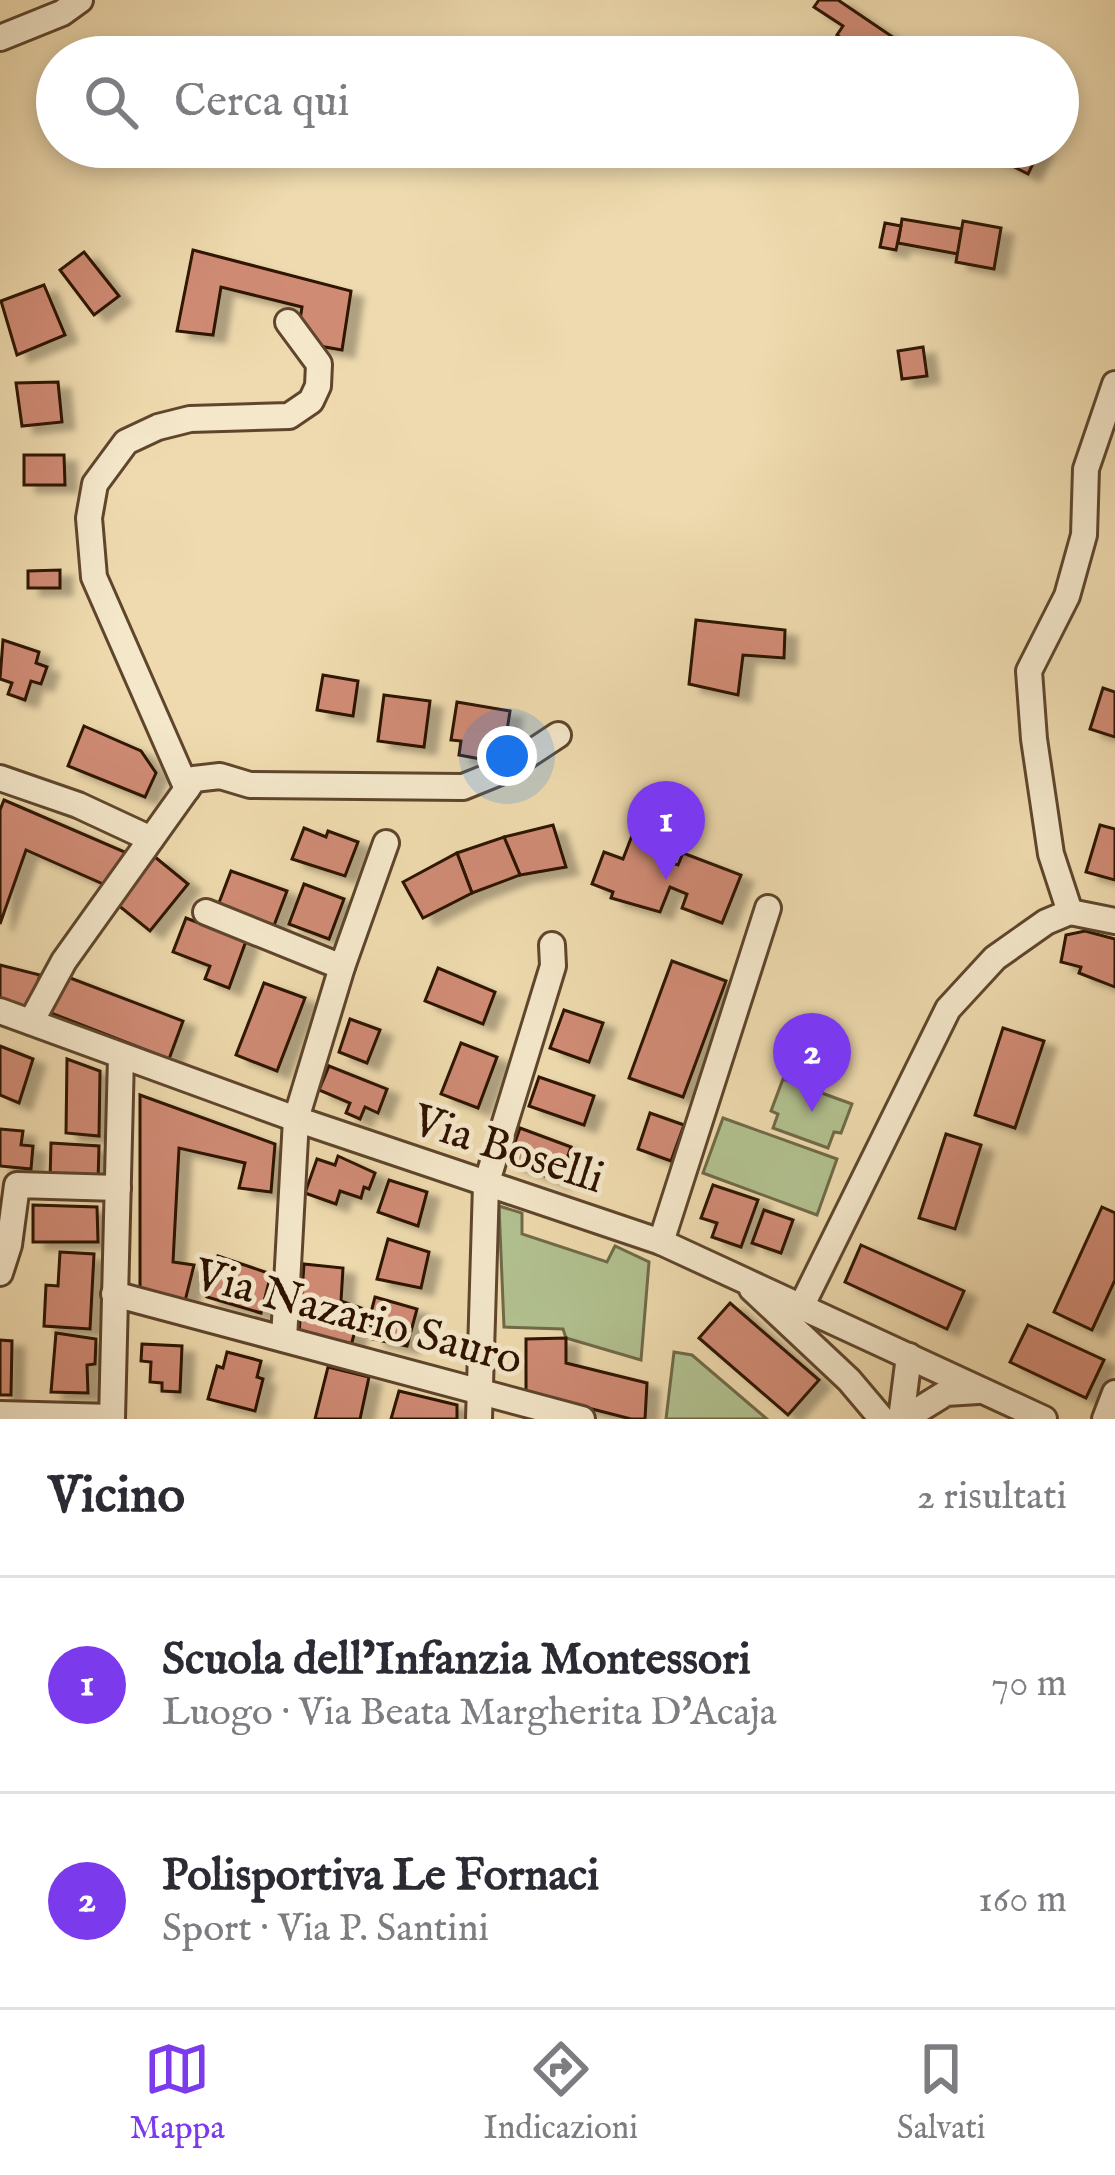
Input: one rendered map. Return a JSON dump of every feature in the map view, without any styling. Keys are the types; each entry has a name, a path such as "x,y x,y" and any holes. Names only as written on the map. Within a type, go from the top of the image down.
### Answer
{"street":[{"path":"0,38 49,19 80,0"},
{"path":"187,789 94,578 89,518 95,484 126,442 158,427 190,419 289,416 311,401 318,386 319,364 288,322"},
{"path":"1070,912 1051,854 1034,739 1030,671 1067,596 1084,535 1086,469 1115,384"},
{"path":"31,1022 64,961 194,779 220,776 250,785 463,787 505,770 558,735"},
{"path":"0,778 78,805 152,839"},
{"path":"284,1339 296,1119 386,843"},
{"path":"661,1242 768,908"},
{"path":"206,912 342,968"},
{"path":"802,1305 948,1010 995,958 1046,922 1070,912 1115,922"},
{"path":"479,1419 486,1185 553,966 551,945"},
{"name":"Via Boselli","path":"0,1011 296,1119 661,1242 1044,1419"},
{"path":"0,1414 112,1418 121,1056"},
{"path":"0,1273 9,1245 8,1184 118,1188"},
{"path":"737,1276 849,1380 882,1419"},
{"name":"Via Nazario Sauro","path":"114,1294 583,1419"},
{"path":"903,1419 909,1356"},
{"path":"903,1419 946,1393 979,1391"},
{"path":"1105,1419 1115,1393"}],"green space":[{"path":"783,1079 852,1104 841,1133 834,1132 828,1148 773,1128 778,1114 771,1111"},
{"path":"723,1118 837,1159 817,1215 703,1173"},
{"path":"499,1206 522,1213 522,1234 607,1262 615,1246 649,1262 641,1360 566,1338 563,1329 504,1327"},
{"path":"674,1352 692,1355 767,1419 666,1419"}],"building":[{"path":"819,0 838,0 891,36 838,36 843,26 814,7"},
{"path":"902,219 962,229 958,254 898,243"},
{"path":"963,221 1001,228 994,269 956,262"},
{"path":"885,223 901,226 896,250 880,247"},
{"path":"193,250 351,291 342,350 314,345 299,327 302,307 221,287 213,335 177,331"},
{"path":"84,252 119,296 94,315 60,270"},
{"path":"44,285 65,335 17,355 1,301"},
{"path":"923,347 927,376 902,379 898,351"},
{"path":"58,382 62,422 22,426 16,383"},
{"path":"24,455 64,455 65,485 24,485"},
{"path":"60,570 60,588 28,588 28,571"},
{"path":"696,620 785,630 784,658 743,655 738,695 689,684"},
{"path":"3,640 39,652 36,663 47,667 41,684 31,681 25,700 8,694 12,683 0,679"},
{"path":"323,675 358,681 353,716 317,710"},
{"path":"1103,688 1115,692 1115,737 1090,729"},
{"path":"384,695 430,701 424,747 378,741"},
{"path":"457,702 510,711 502,763 459,755 461,741 451,740"},
{"path":"84,726 141,751 156,773 145,797 68,766"},
{"path":"4,800 127,853 110,887 26,850 0,924 0,810"},
{"path":"553,825 566,867 520,875 504,837"},
{"path":"1100,825 1115,829 1115,880 1086,872"},
{"path":"304,828 358,842 345,876 292,859"},
{"path":"633,833 665,846 660,859 678,865 683,853 741,875 722,923 682,908 687,894 670,887 660,912 611,898 613,892 592,884 604,852 623,859"},
{"path":"504,837 520,875 472,893 457,853"},
{"path":"457,853 472,893 423,918 403,882"},
{"path":"155,857 188,884 150,931 118,905"},
{"path":"231,871 287,891 273,928 217,908"},
{"path":"304,884 344,899 329,939 289,924"},
{"path":"186,918 246,941 229,988 205,979 210,966 173,952"},
{"path":"1085,931 1115,939 1115,987 1079,973 1081,967 1061,962 1066,935"},
{"path":"672,961 726,981 683,1097 629,1078"},
{"path":"0,965 40,975 28,1012 0,1002"},
{"path":"438,968 495,992 483,1024 425,1001"},
{"path":"65,976 183,1021 169,1059 51,1013"},
{"path":"264,983 305,998 277,1071 236,1055"},
{"path":"564,1010 603,1023 589,1062 550,1048"},
{"path":"350,1019 380,1030 367,1063 339,1052"},
{"path":"1003,1028 1044,1041 1015,1128 975,1115"},
{"path":"461,1043 497,1057 478,1108 441,1094"},
{"path":"0,1046 33,1059 19,1103 0,1095"},
{"path":"67,1059 100,1071 99,1136 66,1133"},
{"path":"329,1066 387,1089 378,1113 365,1107 360,1119 346,1113 350,1103 319,1090"},
{"path":"539,1077 594,1096 584,1125 529,1106"},
{"path":"140,1095 275,1144 271,1192 239,1188 245,1163 179,1148 173,1262 194,1265 185,1301 140,1288"},
{"path":"650,1113 684,1125 671,1161 638,1149"},
{"path":"520,1128 571,1147 559,1181 508,1162"},
{"path":"0,1129 23,1131 21,1145 33,1146 31,1169 0,1166"},
{"path":"946,1134 981,1145 955,1229 919,1218"},
{"path":"51,1143 99,1146 98,1181 50,1180"},
{"path":"338,1156 375,1173 361,1198 340,1191 336,1204 305,1193 317,1159 335,1165"},
{"path":"389,1180 427,1192 418,1226 378,1212"},
{"path":"713,1185 758,1200 741,1247 712,1237 717,1223 701,1218"},
{"path":"33,1205 97,1207 98,1242 33,1242"},
{"path":"1102,1207 1115,1213 1115,1280 1092,1330 1054,1312"},
{"path":"764,1210 793,1220 781,1253 752,1243"},
{"path":"388,1239 429,1252 421,1288 377,1279"},
{"path":"861,1245 964,1291 947,1329 845,1282"},
{"path":"60,1252 94,1254 90,1329 44,1326 46,1285 58,1286"},
{"path":"218,1256 271,1274 261,1313 207,1297"},
{"path":"304,1264 343,1268 341,1301 361,1308 351,1346 299,1334"},
{"path":"375,1297 417,1309 407,1346 373,1339 376,1328 368,1324"},
{"path":"730,1303 819,1380 788,1415 699,1338"},
{"path":"1028,1325 1104,1360 1086,1398 1010,1362"},
{"path":"56,1333 96,1339 95,1364 87,1365 88,1393 51,1392"},
{"path":"566,1338 566,1363 647,1383 645,1419 526,1392 526,1339"},
{"path":"0,1340 12,1341 11,1395 0,1395"},
{"path":"142,1344 182,1346 180,1392 162,1391 162,1383 150,1382 151,1362 141,1361"},
{"path":"227,1352 261,1361 257,1377 263,1379 255,1411 208,1399 217,1366 223,1368"},
{"path":"328,1367 369,1377 360,1419 315,1419"},
{"path":"399,1391 457,1405 457,1419 391,1419"}],"place":[{"name":"Scuola dell’Infanzia Montessori","path":"666,880"},
{"name":"Polisportiva Le Fornaci","path":"812,1112"}]}
